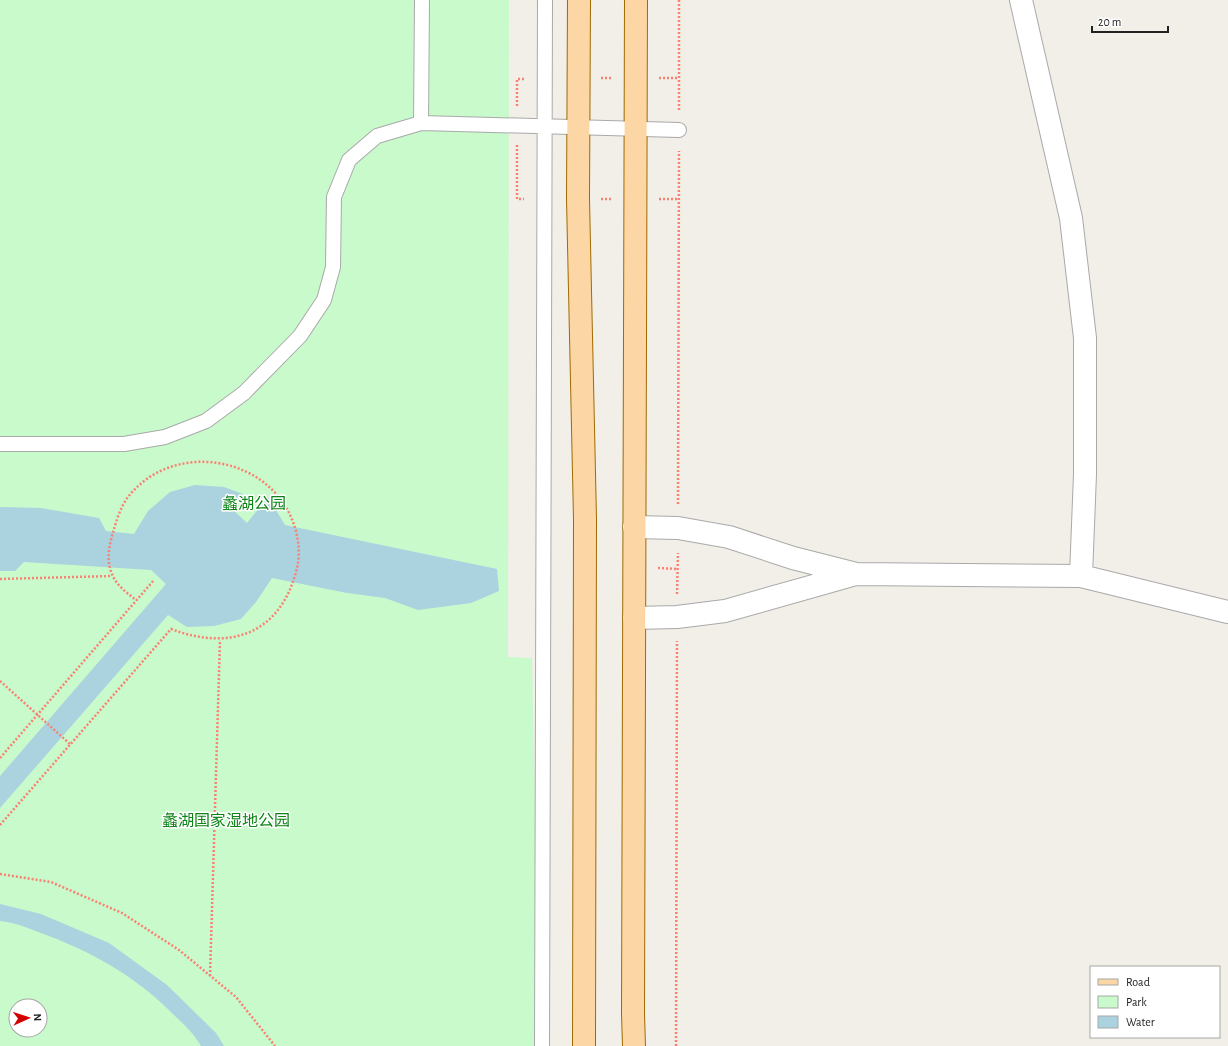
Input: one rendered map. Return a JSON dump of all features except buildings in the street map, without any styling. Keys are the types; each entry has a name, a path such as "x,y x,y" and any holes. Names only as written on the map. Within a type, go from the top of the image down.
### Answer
{"main road":[{"path":"579,0 579,214 585,519 584,1046"},
{"path":"634,1046 632,1014 636,0"}],"street":[{"path":"1021,0 1071,218 1085,338 1085,474 1081,576"},
{"path":"634,527 678,528 729,537 793,558 856,574 1081,576 1228,612"},
{"path":"634,618 677,617 725,611 856,574"}],"lane":[{"path":"421,123 422,0"},
{"path":"542,1046 545,0"},
{"path":"0,444 124,444 165,437 206,421 244,393 300,336 324,300 333,267 334,196 349,160 377,136 421,123 579,126 679,130"}],"path":[{"path":"0,825 171,629 191,637 220,640 257,629 277,613 291,590 299,561 296,532 290,513 272,488 249,472 226,463 196,461 168,466 146,479 128,497 115,522 108,549 110,571 112,576 125,591 136,600"},
{"path":"0,579 112,576"},
{"path":"0,758 154,580"},
{"path":"210,976 220,640"},
{"path":"0,681 71,744"},
{"path":"0,874 51,882 122,913 179,950 236,997 275,1046"}],"green space":[{"name":"蠡湖公园","path":"0,0 509,0 508,657 532,658 540,1046 0,1046"}],"water":[{"path":"195,485 224,487 243,494 230,507 247,523 268,497 285,525 497,569 499,591 471,603 418,610 385,598 347,593 272,578 256,602 241,619 214,626 187,627 168,615 0,808 0,776 166,584 151,570 24,562 15,571 0,571 0,507 41,508 99,518 106,531 134,534 148,511 170,492"},
{"path":"0,904 41,914 109,943 167,985 216,1033 224,1046 201,1046 189,1030 161,1003 132,979 101,960 67,943 37,931 0,921"}],"park label":[{"name":"蠡湖国家湿地公园","path":"226,820"}]}
